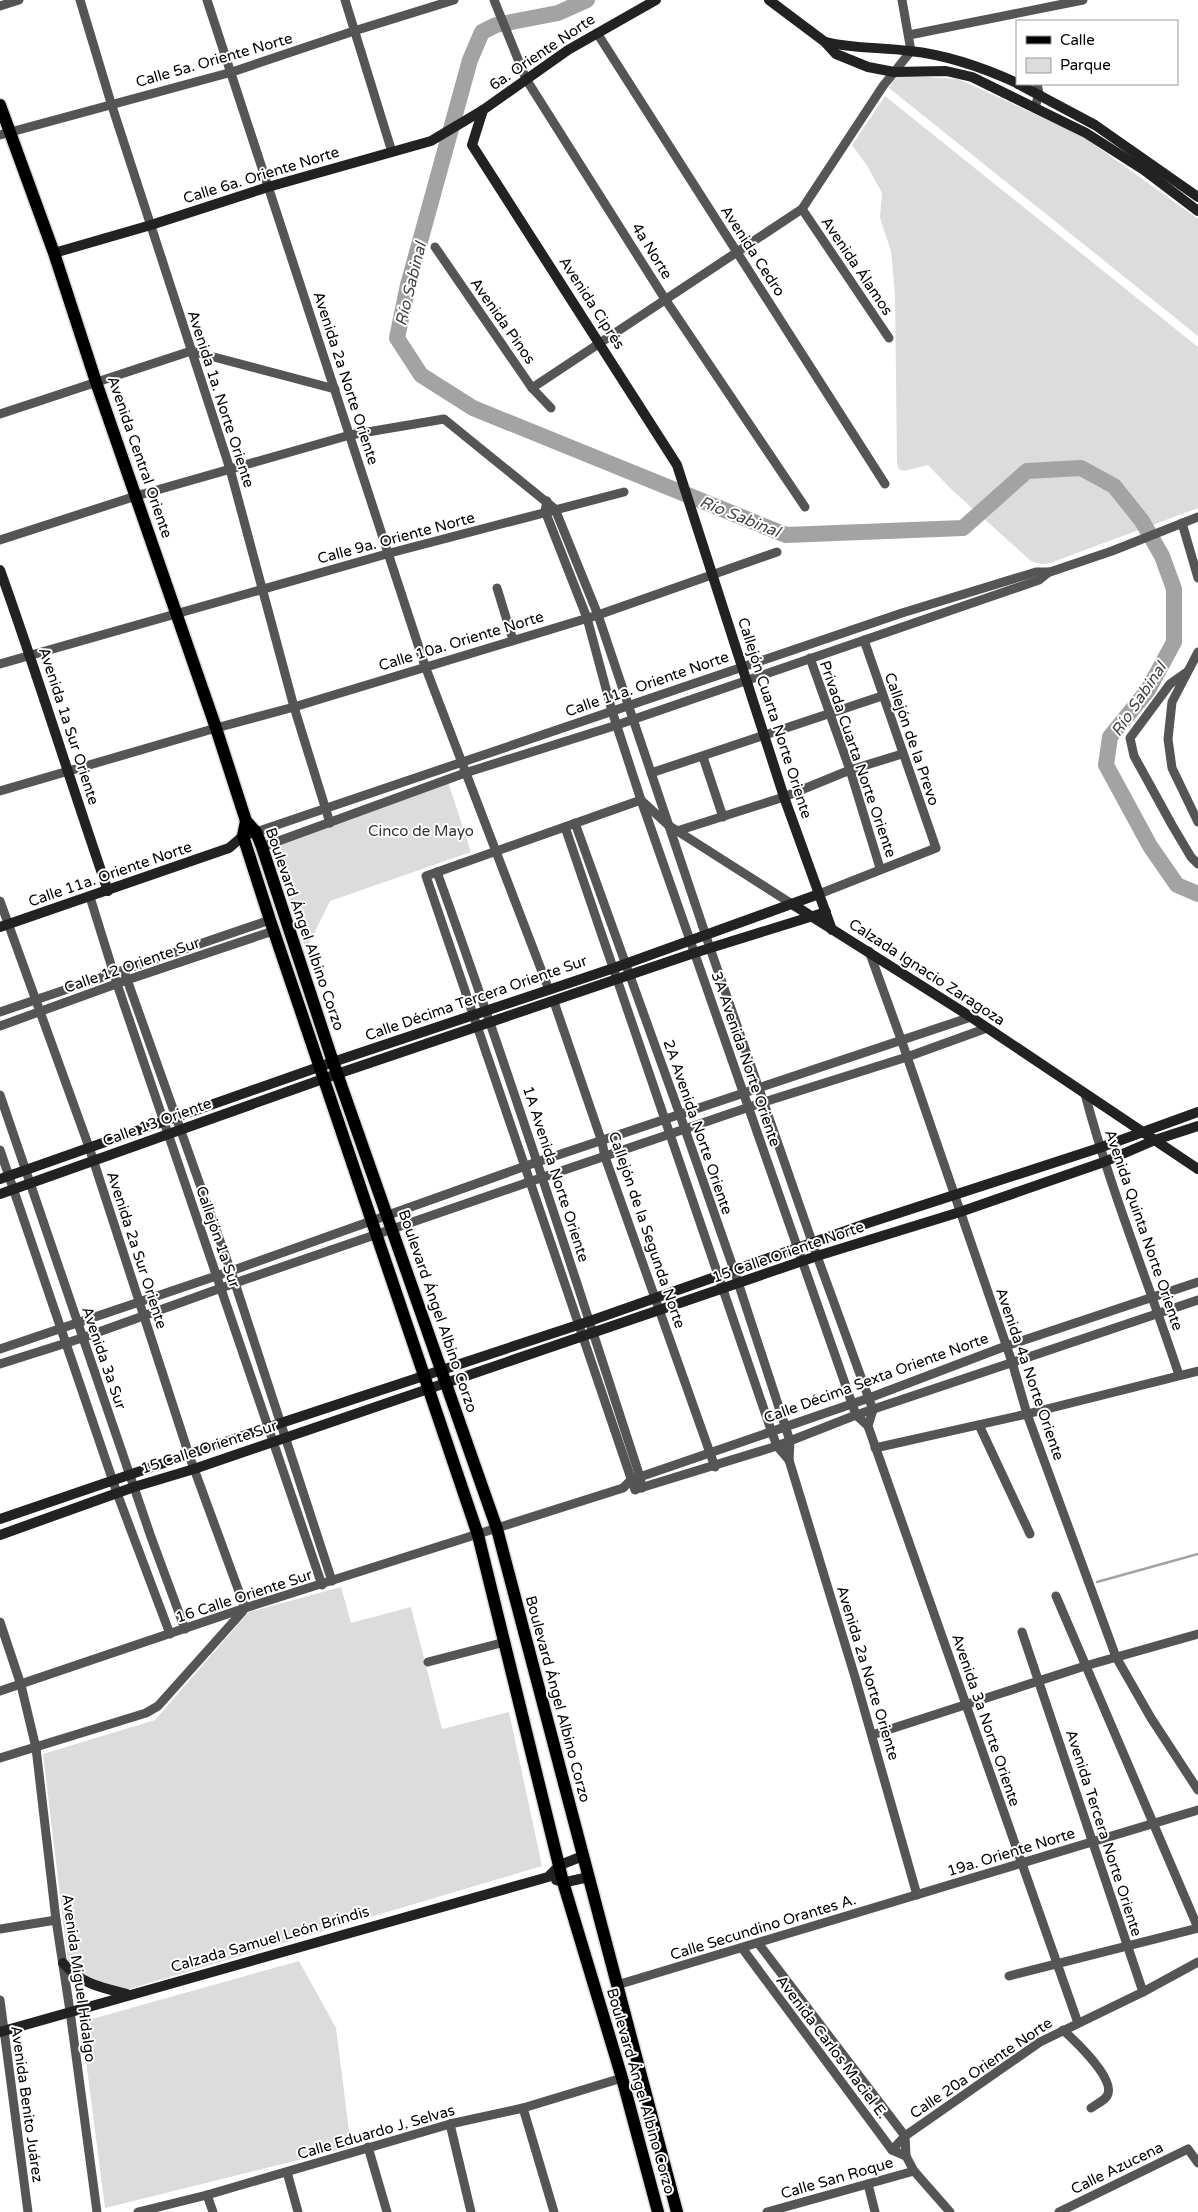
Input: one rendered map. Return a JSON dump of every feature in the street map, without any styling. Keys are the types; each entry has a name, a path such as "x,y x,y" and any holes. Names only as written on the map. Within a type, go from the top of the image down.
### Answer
{"main road":[{"name":"Avenida Central Oriente","path":"0,105 5,133 54,253 96,382 216,728 246,821"},
{"name":"Boulevard Ángel Albino Corzo","path":"246,821 256,832 262,847 337,1074 497,1529 677,2212"},
{"name":"Boulevard Ángel Albino Corzo","path":"246,821 243,836 271,926 325,1079 376,1236 478,1535 563,1882 622,2078 658,2212"}],"street":[{"path":"0,6 19,0"},
{"name":"Avenida 1a. Norte Oriente","path":"80,0 111,103 230,469 264,589 294,707 330,823"},
{"name":"Avenida 2a Norte Oriente","path":"208,0 390,553 425,666 465,774 497,850"},
{"path":"345,0 392,152"},
{"name":"Calle 5a. Oriente Norte","path":"5,133 232,72 454,0"},
{"name":"4a Norte","path":"494,0 526,79 665,299 805,507"},
{"name":"6a. Oriente Norte","path":"472,116 568,50 656,0"},
{"path":"769,0 826,42 836,54 868,67 894,72 946,71 972,77 1086,133 1144,170 1198,212"},
{"path":"532,388 802,209 894,72 911,51 910,35 902,0"},
{"path":"910,35 1026,16 1083,0"},
{"name":"Avenida Cedro","path":"597,33 885,484"},
{"path":"826,42 847,47 911,51 960,60 1016,84"},
{"path":"1022,85 1038,88 1095,125 1198,197"},
{"path":"1035,108 1038,88"},
{"name":"Avenida Ciprés","path":"483,110 472,146 679,469 693,514"},
{"name":"Calle 6a. Oriente Norte","path":"54,253 435,138 472,116"},
{"name":"Avenida Álamos","path":"802,209 889,338"},
{"name":"Avenida Pinos","path":"435,247 532,388 551,408"},
{"path":"0,414 191,351 335,389"},
{"path":"0,540 136,496 350,435 444,419 546,506 555,509 624,492"},
{"path":"546,506 587,618 612,712"},
{"name":"Calle 9a. Oriente Norte","path":"0,664 390,553 546,506"},
{"path":"555,509 598,615 629,706"},
{"name":"Callejón Cuarta Norte Oriente","path":"693,514 784,797 832,930"},
{"name":"Calle 11a. Oriente Norte","path":"262,847 465,774 747,681 1039,580 1050,572 1198,518"},
{"path":"1180,524 1198,578"},
{"name":"Calle 10a. Oriente Norte","path":"0,791 294,707 598,615 777,552"},
{"name":"Avenida 1a Sur Oriente","path":"0,570 30,655 66,771 108,891"},
{"name":"Calle 11a. Oriente Norte","path":"256,832 902,613 1036,572 1050,572"},
{"path":"497,588 513,640"},
{"path":"902,613 906,625"},
{"name":"Callejón de la Prevo","path":"864,640 936,848 880,868"},
{"path":"1198,652 1172,702 1168,739 1172,768 1198,822"},
{"name":"Privada Cuarta Norte Oriente","path":"810,658 850,770 880,868"},
{"path":"1187,672 1170,684 1130,738 1134,756 1186,850 1198,864"},
{"path":"651,773 764,737 882,696"},
{"name":"3A Avenida Norte Oriente","path":"629,706 812,1243 873,1410"},
{"name":"3A Avenida Norte Oriente","path":"612,712 694,953 856,1415"},
{"path":"677,831 784,797 850,770 902,754"},
{"path":"703,756 722,817"},
{"path":"437,872 641,800"},
{"name":"Calzada Ignacio Zaragoza","path":"641,800 677,831 971,1017 1198,1169"},
{"name":"2A Avenida Norte Oriente","path":"575,823 734,1270 790,1441"},
{"name":"2A Avenida Norte Oriente","path":"565,827 778,1446"},
{"path":"229,848 243,836 256,832"},
{"path":"229,848 248,852 262,847"},
{"name":"Calle 11a. Oriente Norte","path":"4,926 229,848"},
{"path":"497,850 549,990"},
{"path":"819,894 880,868"},
{"name":"1A Avenida Norte Oriente","path":"588,1335 590,1322 487,1011 437,872 426,876 579,1325 588,1335 638,1489"},
{"name":"Calle Décima Tercera Oriente Sur","path":"4,1177 320,1066 626,964 819,894"},
{"name":"Callejón 1a Sur","path":"90,897 163,1122 322,1585"},
{"name":"Avenida 2a Sur Oriente","path":"0,901 4,926 89,1147 189,1455 245,1608"},
{"name":"Calle Décima Tercera Oriente Sur","path":"325,1079 694,953 826,912"},
{"name":"Calle 12 Oriente Sur","path":"0,1012 124,971 195,945 224,936 271,926"},
{"name":"Calle 12 Oriente Sur","path":"0,1026 127,980 199,957 271,926"},
{"path":"224,936 228,946"},
{"path":"195,945 199,957"},
{"name":"Avenida 4a Norte Oriente","path":"869,951 1012,1362 1027,1414 1116,1657 1151,1718 1198,1790"},
{"name":"Callejón 1a Sur","path":"124,971 231,1271 332,1581"},
{"name":"Callejón de la Segunda Norte","path":"554,1002 602,1142 605,1157 715,1466"},
{"path":"0,1349 217,1276 537,1162 902,1042 971,1017"},
{"path":"0,1364 82,1338 235,1283 749,1107 907,1057 987,1028"},
{"path":"405,1038 409,1050"},
{"name":"Calle 13 Oriente","path":"0,1194 325,1079"},
{"name":"Avenida 3a Sur","path":"0,1094 77,1324 185,1629"},
{"name":"Avenida Quinta Norte Oriente","path":"1085,1094 1099,1148 1154,1298 1179,1375"},
{"name":"15 Calle Oriente Norte","path":"429,1389 444,1376 579,1325 812,1243 1099,1148 1198,1112"},
{"name":"15 Calle Oriente Norte","path":"424,1376 444,1376 588,1335 817,1256 960,1212 1104,1162 1155,1140 1198,1126"},
{"path":"0,1150 4,1177 13,1190 117,1493 170,1634"},
{"path":"330,1236 335,1249"},
{"name":"Calle Décima Sexta Oriente Norte","path":"497,1529 624,1488 636,1478 771,1430 869,1398 1006,1346 1198,1282"},
{"name":"Calle Décima Sexta Oriente Norte","path":"624,1488 638,1489 778,1446 856,1415 1198,1300"},
{"path":"237,1335 251,1330"},
{"path":"875,1448 1027,1414 1198,1371"},
{"name":"15 Calle Oriente Sur","path":"0,1519 424,1376"},
{"name":"15 Calle Oriente Sur","path":"0,1535 134,1487 194,1469 429,1389"},
{"path":"90,1413 107,1408"},
{"path":"868,1426 873,1410"},
{"name":"Avenida 3a Norte Oriente","path":"856,1415 868,1426 1078,2024"},
{"path":"979,1425 1030,1534"},
{"name":"Avenida 2a Norte Oriente","path":"790,1441 789,1460 872,1735 917,1895"},
{"name":"Avenida 2a Norte Oriente","path":"778,1446 789,1460"},
{"name":"16 Calle Oriente Sur","path":"0,1691 245,1608 497,1529"},
{"path":"136,1542 151,1537"},
{"path":"1009,1976 1198,1928 1056,1596"},
{"path":"0,1758 152,1710 158,1706 245,1608"},
{"name":"Avenida Miguel Hidalgo","path":"0,1622 21,1684 36,1748 56,1920 97,2212"},
{"name":"Avenida Tercera Norte Oriente","path":"1022,1632 1143,1992"},
{"path":"872,1735 1085,1666 1198,1634"},
{"path":"428,1662 505,1642"},
{"name":"19a. Oriente Norte","path":"917,1895 1198,1810"},
{"name":"Calzada Samuel León Brindis","path":"2,2031 548,1877 560,1865 583,1856"},
{"path":"548,1877 563,1882 589,1877"},
{"name":"Calle Secundino Orantes A.","path":"617,1985 917,1895"},
{"path":"0,1929 56,1920"},
{"name":"Avenida Carlos Maciel E.","path":"758,1943 904,2136"},
{"name":"Avenida Carlos Maciel E.","path":"742,1948 892,2150"},
{"name":"Calle 20a Oriente Norte","path":"892,2150 904,2136 1040,2042 1143,1992 1198,1962"},
{"path":"62,1963 75,1976 87,1983 128,1994"},
{"name":"Avenida Benito Juárez","path":"0,2000 2,2031 28,2212"},
{"path":"1062,2030 1101,2070 1106,2082 1107,2097 1091,2108"},
{"path":"817,2048 831,2038"},
{"name":"Calle Eduardo J. Selvas","path":"138,2212 156,2210 368,2147 450,2124 523,2108 622,2078"},
{"path":"523,2108 554,2212"},
{"path":"450,2124 471,2212"},
{"path":"904,2136 906,2156 914,2171 950,2212"},
{"path":"368,2147 387,2212"},
{"name":"Calle Azucena","path":"1059,2212 1188,2149 1198,2163"},
{"path":"892,2150 906,2156"},
{"name":"Calle San Roque","path":"767,2212 914,2171"},
{"path":"287,2172 298,2212"},
{"path":"868,2184 875,2212"},
{"path":"207,2195 213,2212"},
{"path":"801,2202 803,2212"}],"green space":[{"path":"896,75 958,79 1081,135 1198,219 1198,336 889,88"},
{"path":"885,96 1198,347 1198,508 1050,563 1041,564 1031,561 952,490 928,465 904,471 899,469 897,463 895,294 891,251 880,218 882,193 868,167 852,145"},
{"name":"Cinco de Mayo","path":"448,782 471,852 330,901 306,950 270,846"},
{"path":"341,1587 351,1623 411,1607 442,1729 509,1712 542,1866 126,1990 88,1979 68,1961 43,1754 155,1720 249,1612"},
{"path":"299,1961 336,2028 351,2147 105,2208 81,2022"}],"waterway":[{"name":"Río Sabinal","path":"587,0 558,13 496,25 482,32 470,60 408,285 397,338 421,375 473,408 786,535 963,528 1027,471 1081,468 1114,486 1142,521 1162,556 1174,589 1174,642 1148,690 1110,737 1106,765 1150,846 1177,885 1198,894"},
{"path":"1097,1582 1198,1554"}]}
